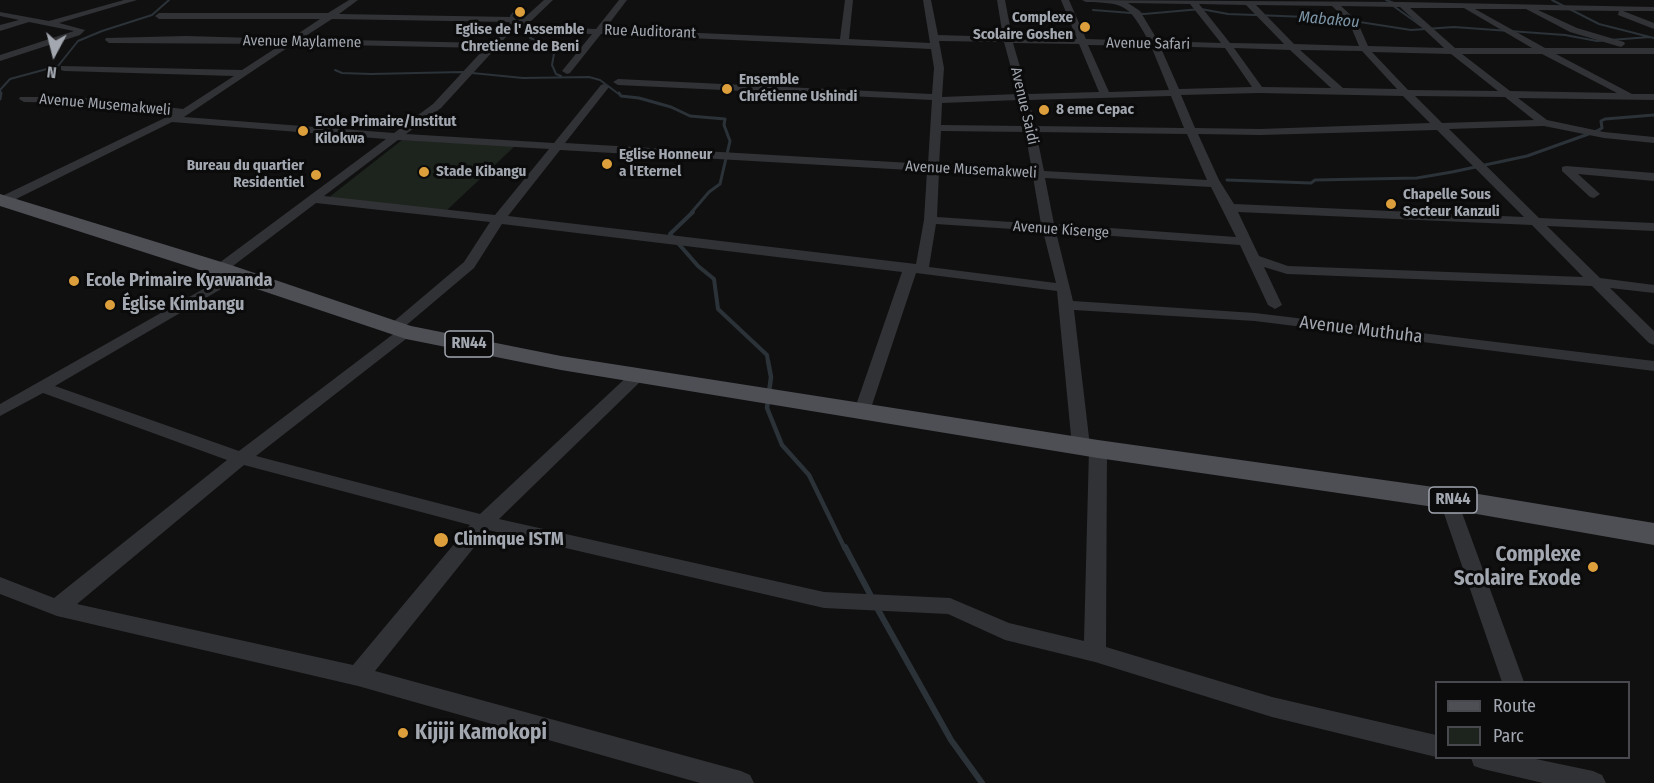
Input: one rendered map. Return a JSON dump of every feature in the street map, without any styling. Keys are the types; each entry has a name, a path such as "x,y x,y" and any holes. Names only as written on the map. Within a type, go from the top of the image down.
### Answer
{"main road":[{"name":"RN44","path":"1,200 228,272 400,330 637,376 1089,448 1448,499 1654,534"}],"street":[{"path":"49,23 134,0"},
{"path":"1,200 186,112 354,0"},
{"path":"159,16 332,16 512,20 517,22 526,21 549,0"},
{"path":"567,70 623,0"},
{"path":"844,41 849,0"},
{"path":"862,411 916,267 930,220 939,68 927,0"},
{"name":"Avenue Saidi","path":"1001,0 1008,40 1040,173 1049,230 1064,288 1089,448 1095,653"},
{"path":"1065,0 1105,94"},
{"path":"1086,0 1654,9"},
{"path":"1119,0 1138,14 1155,44 1191,132 1275,304"},
{"path":"1455,0 1510,33 1632,97"},
{"path":"1515,0 1571,30 1622,45 1654,61"},
{"path":"1587,0 1654,26"},
{"path":"1649,0 1654,2"},
{"path":"1192,1 1259,90"},
{"path":"1248,2 1340,91"},
{"path":"1335,5 1353,21 1364,48 1405,92 1654,340"},
{"path":"1395,5 1430,30 1544,123"},
{"path":"0,14 81,30 0,58"},
{"path":"0,28 30,20"},
{"path":"0,411 228,272 315,199 437,106 517,22"},
{"name":"Rue Auditorant","path":"543,30 601,30 769,38"},
{"name":"Avenue Safari","path":"769,38 933,42 1008,40 1453,51 1654,51"},
{"name":"Avenue Maylamene","path":"109,40 494,46"},
{"path":"64,68 246,73"},
{"path":"618,82 937,99 1024,99 1105,94 1259,90 1654,97"},
{"path":"57,608 400,330 469,265 499,219 604,87"},
{"name":"Avenue Musemakweli","path":"24,99 78,100 186,112"},
{"name":"Avenue Musemakweli","path":"172,119 398,137 725,154 1215,184"},
{"path":"937,128 1260,132 1544,123 1604,135 1654,141"},
{"path":"1594,194 1566,169 1654,177"},
{"path":"315,199 916,267 1064,288"},
{"path":"1230,208 1654,227"},
{"name":"Avenue Kisenge","path":"930,220 1244,242"},
{"path":"1253,259 1287,270 1594,282 1654,289"},
{"name":"Avenue Muthuha","path":"1067,305 1255,317 1654,366"},
{"path":"358,676 484,522 637,376"},
{"path":"42,387 241,458 484,522 824,600 950,606 1005,631 1095,653 1272,707 1435,746"},
{"path":"1448,499 1514,681"},
{"path":"0,585 57,608 358,676 741,783"},
{"path":"1488,759 1593,783"}],"green space":[{"name":"Stade Kibangu","path":"402,140 515,146 445,212 328,198"}],"waterway":[{"path":"1,94 0,90 10,79 58,66 78,41 152,15 169,0"},
{"path":"1386,0 1394,3 1392,5 1424,28"},
{"path":"1552,0 1599,24 1654,38"},
{"name":"Mabakou","path":"1093,10 1144,14 1201,9 1228,14 1334,18 1411,30 1454,27 1565,35 1597,41 1650,37"},
{"path":"515,11 511,16 519,24 536,29 530,38 555,48 552,65 556,74 561,76"},
{"path":"335,70 342,73 371,74 462,72 523,78 589,77 600,80 620,95"},
{"path":"619,93 621,96 639,98 671,107 690,116 725,119 724,125 730,141 720,184 709,192 691,213"},
{"path":"0,99 1,94"},
{"path":"1227,180 1311,183 1315,180 1417,178 1527,156 1597,131 1602,128 1601,121 1605,119 1654,115"},
{"path":"693,212 670,234 698,266 714,279 718,309 767,355 768,362"},
{"path":"768,361 771,377 767,408 782,445 809,475 845,549"},
{"path":"845,547 872,598"},
{"path":"877,608 951,740 982,783"}],"place":[{"name":"Eglise de l' Assemble Chretienne de Beni","path":"520,12"},
{"name":"Complexe Scolaire Goshen","path":"1085,27"},
{"name":"Ensemble Chrétienne Ushindi","path":"727,89"},
{"name":"8 eme Cepac","path":"1044,110"},
{"name":"Ecole Primaire/Institut Kilokwa","path":"303,131"},
{"name":"Eglise Honneur a l'Eternel","path":"607,164"},
{"name":"Stade Kibangu","path":"424,172"},
{"name":"Bureau du quartier Residentiel","path":"316,175"},
{"name":"Chapelle Sous Secteur Kanzuli","path":"1391,204"},
{"name":"Ecole Primaire Kyawanda","path":"74,281"},
{"name":"Église Kimbangu","path":"110,305"},
{"name":"Clininque ISTM","path":"441,540"},
{"name":"Complexe Scolaire Exode","path":"1593,567"},
{"name":"Kijiji Kamokopi","path":"403,733"}]}
